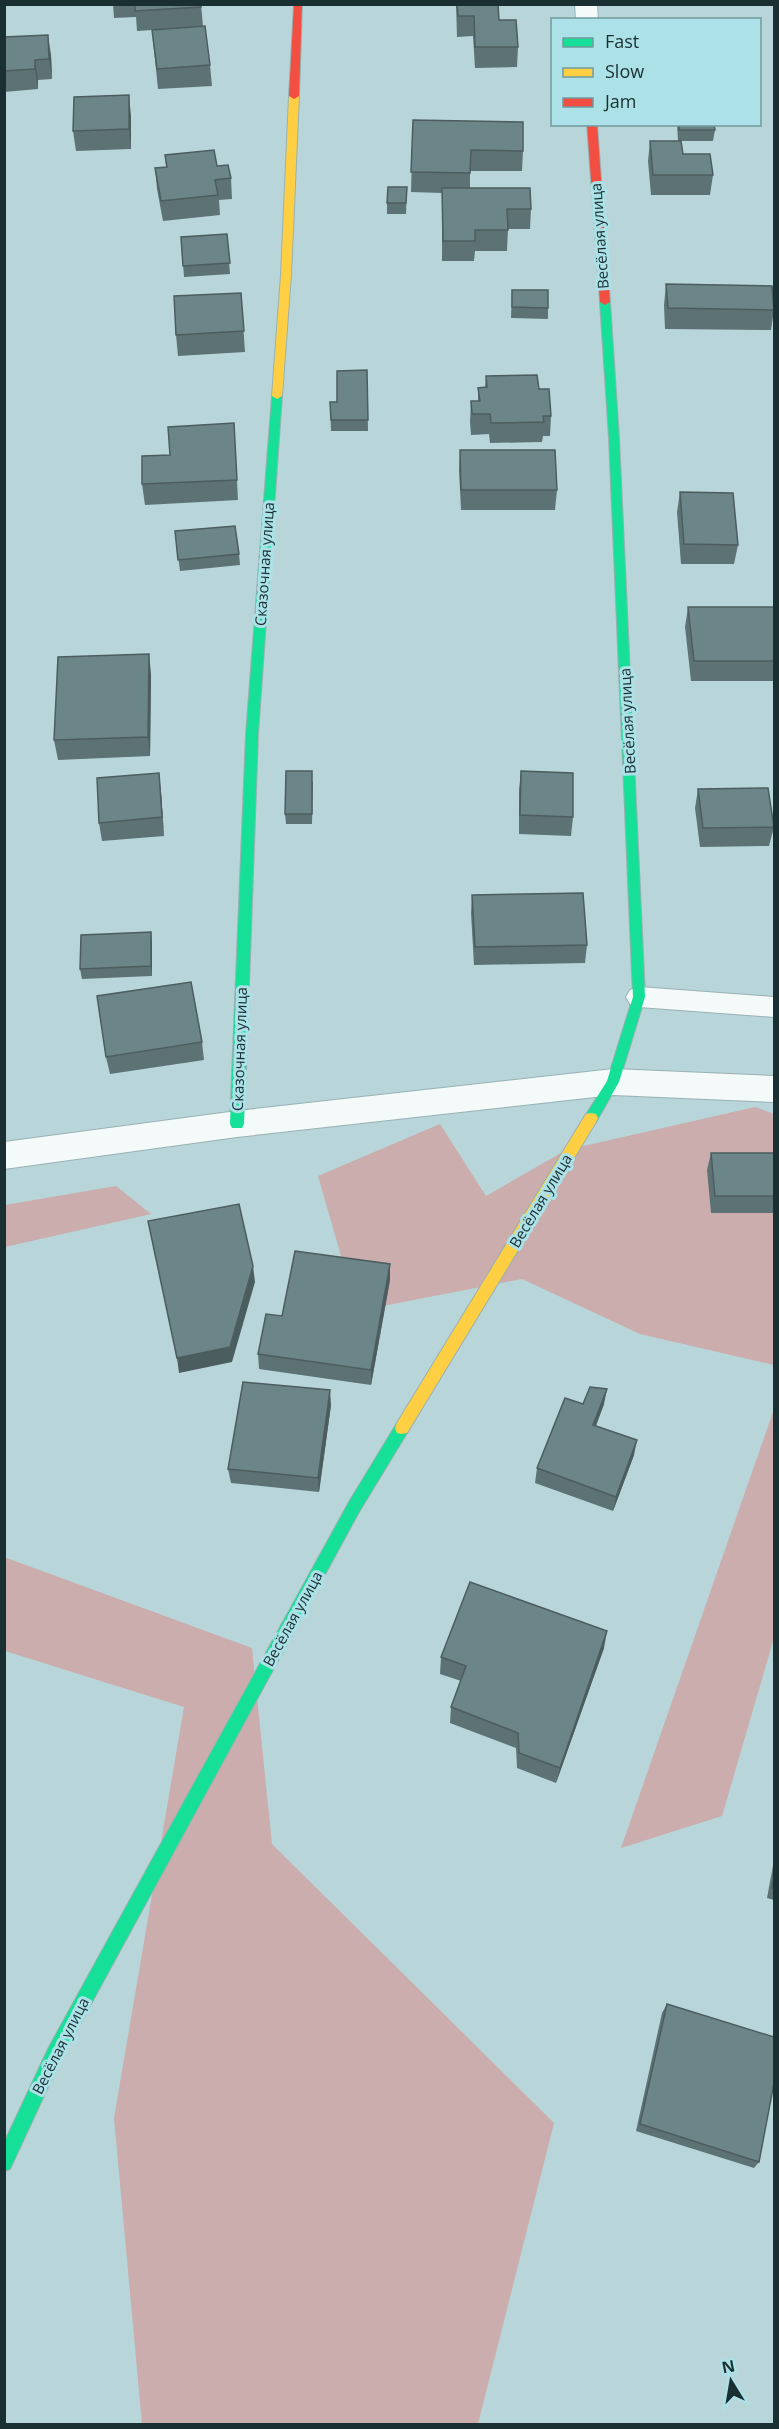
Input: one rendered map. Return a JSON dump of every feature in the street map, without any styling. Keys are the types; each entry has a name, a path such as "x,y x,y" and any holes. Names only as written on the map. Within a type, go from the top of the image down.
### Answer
{"street":[{"name":"Сказочная улица","path":"237,1124 252,734 286,274 298,4"},
{"name":"Весёлая улица","path":"4,2163 55,2053 354,1507 613,1082 639,997 635,861 614,438 592,126"},
{"path":"4,1156 237,1124 613,1082 774,1089"}],"lane":[{"path":"639,997 774,1007"}],"shaded area":[{"path":"755,1107 774,1114 774,1365 640,1334 522,1279 357,1311 318,1176 440,1124 486,1196 566,1150"},
{"path":"116,1186 151,1214 5,1247 5,1205"},
{"path":"774,1409 774,1638 722,1816 621,1848"},
{"path":"4,1557 252,1648 272,1844 554,2123 478,2424 142,2424 114,2118 184,1707 5,1651"}],"building":[{"path":"135,4 201,4 201,7 135,11"},
{"path":"457,4 498,4 499,20 516,20 518,47 475,47 474,16 458,16"},
{"path":"205,26 210,65 157,69 152,30"},
{"path":"48,35 49,59 35,60 35,69 4,71 4,37"},
{"path":"129,95 129,129 73,131 74,97"},
{"path":"413,120 523,122 523,151 471,150 470,173 411,172"},
{"path":"679,126 714,126 715,130 679,130"},
{"path":"650,141 681,141 683,154 710,154 713,175 653,175"},
{"path":"214,150 217,166 228,165 231,178 215,180 218,195 161,201 155,168 167,167 165,155"},
{"path":"388,187 407,187 406,203 387,203"},
{"path":"442,188 530,188 531,209 507,209 508,230 475,230 475,241 443,241"},
{"path":"227,234 230,263 183,266 181,237"},
{"path":"666,284 772,286 774,310 668,308"},
{"path":"512,290 548,290 548,308 512,307"},
{"path":"241,293 244,331 176,335 174,296"},
{"path":"367,370 368,420 331,420 330,402 337,402 337,371"},
{"path":"537,375 539,389 549,389 551,416 543,416 544,422 491,423 490,414 472,414 471,401 480,401 478,388 487,387 486,376"},
{"path":"234,423 237,480 142,484 142,456 170,455 168,427"},
{"path":"460,450 555,450 557,490 461,490"},
{"path":"680,492 733,493 738,545 684,544"},
{"path":"235,526 239,554 178,560 175,531"},
{"path":"688,607 774,607 774,661 694,661"},
{"path":"149,654 148,737 54,740 58,657"},
{"path":"286,771 312,771 312,814 285,814"},
{"path":"521,771 573,773 573,817 520,815"},
{"path":"159,773 162,817 99,823 97,778"},
{"path":"768,788 774,827 703,828 698,789"},
{"path":"583,893 587,945 475,947 472,895"},
{"path":"151,932 151,966 80,969 81,935"},
{"path":"191,982 202,1042 106,1057 97,996"},
{"path":"711,1153 774,1153 774,1196 715,1196"},
{"path":"239,1204 253,1266 230,1347 177,1358 148,1221"},
{"path":"295,1251 390,1264 371,1370 258,1354 266,1314 282,1316"},
{"path":"243,1382 330,1390 318,1478 228,1469"},
{"path":"590,1387 607,1389 593,1425 637,1440 616,1497 537,1468 565,1398 583,1404"},
{"path":"470,1582 607,1631 560,1768 519,1753 518,1733 451,1707 466,1666 441,1657"},
{"path":"667,2004 774,2037 774,2083 759,2162 640,2124"}],"traffic: fast":[{"path":"591,1118 613,1082 639,997 614,438 605,302"},
{"path":"237,1124 252,734 277,396"},
{"path":"4,2163 55,2053 354,1507 402,1428"}],"traffic: slow":[{"path":"277,396 286,275 294,96"},
{"path":"402,1428 591,1118"}],"traffic: jam":[{"path":"294,96 298,4"},
{"path":"592,126 605,302"}]}
